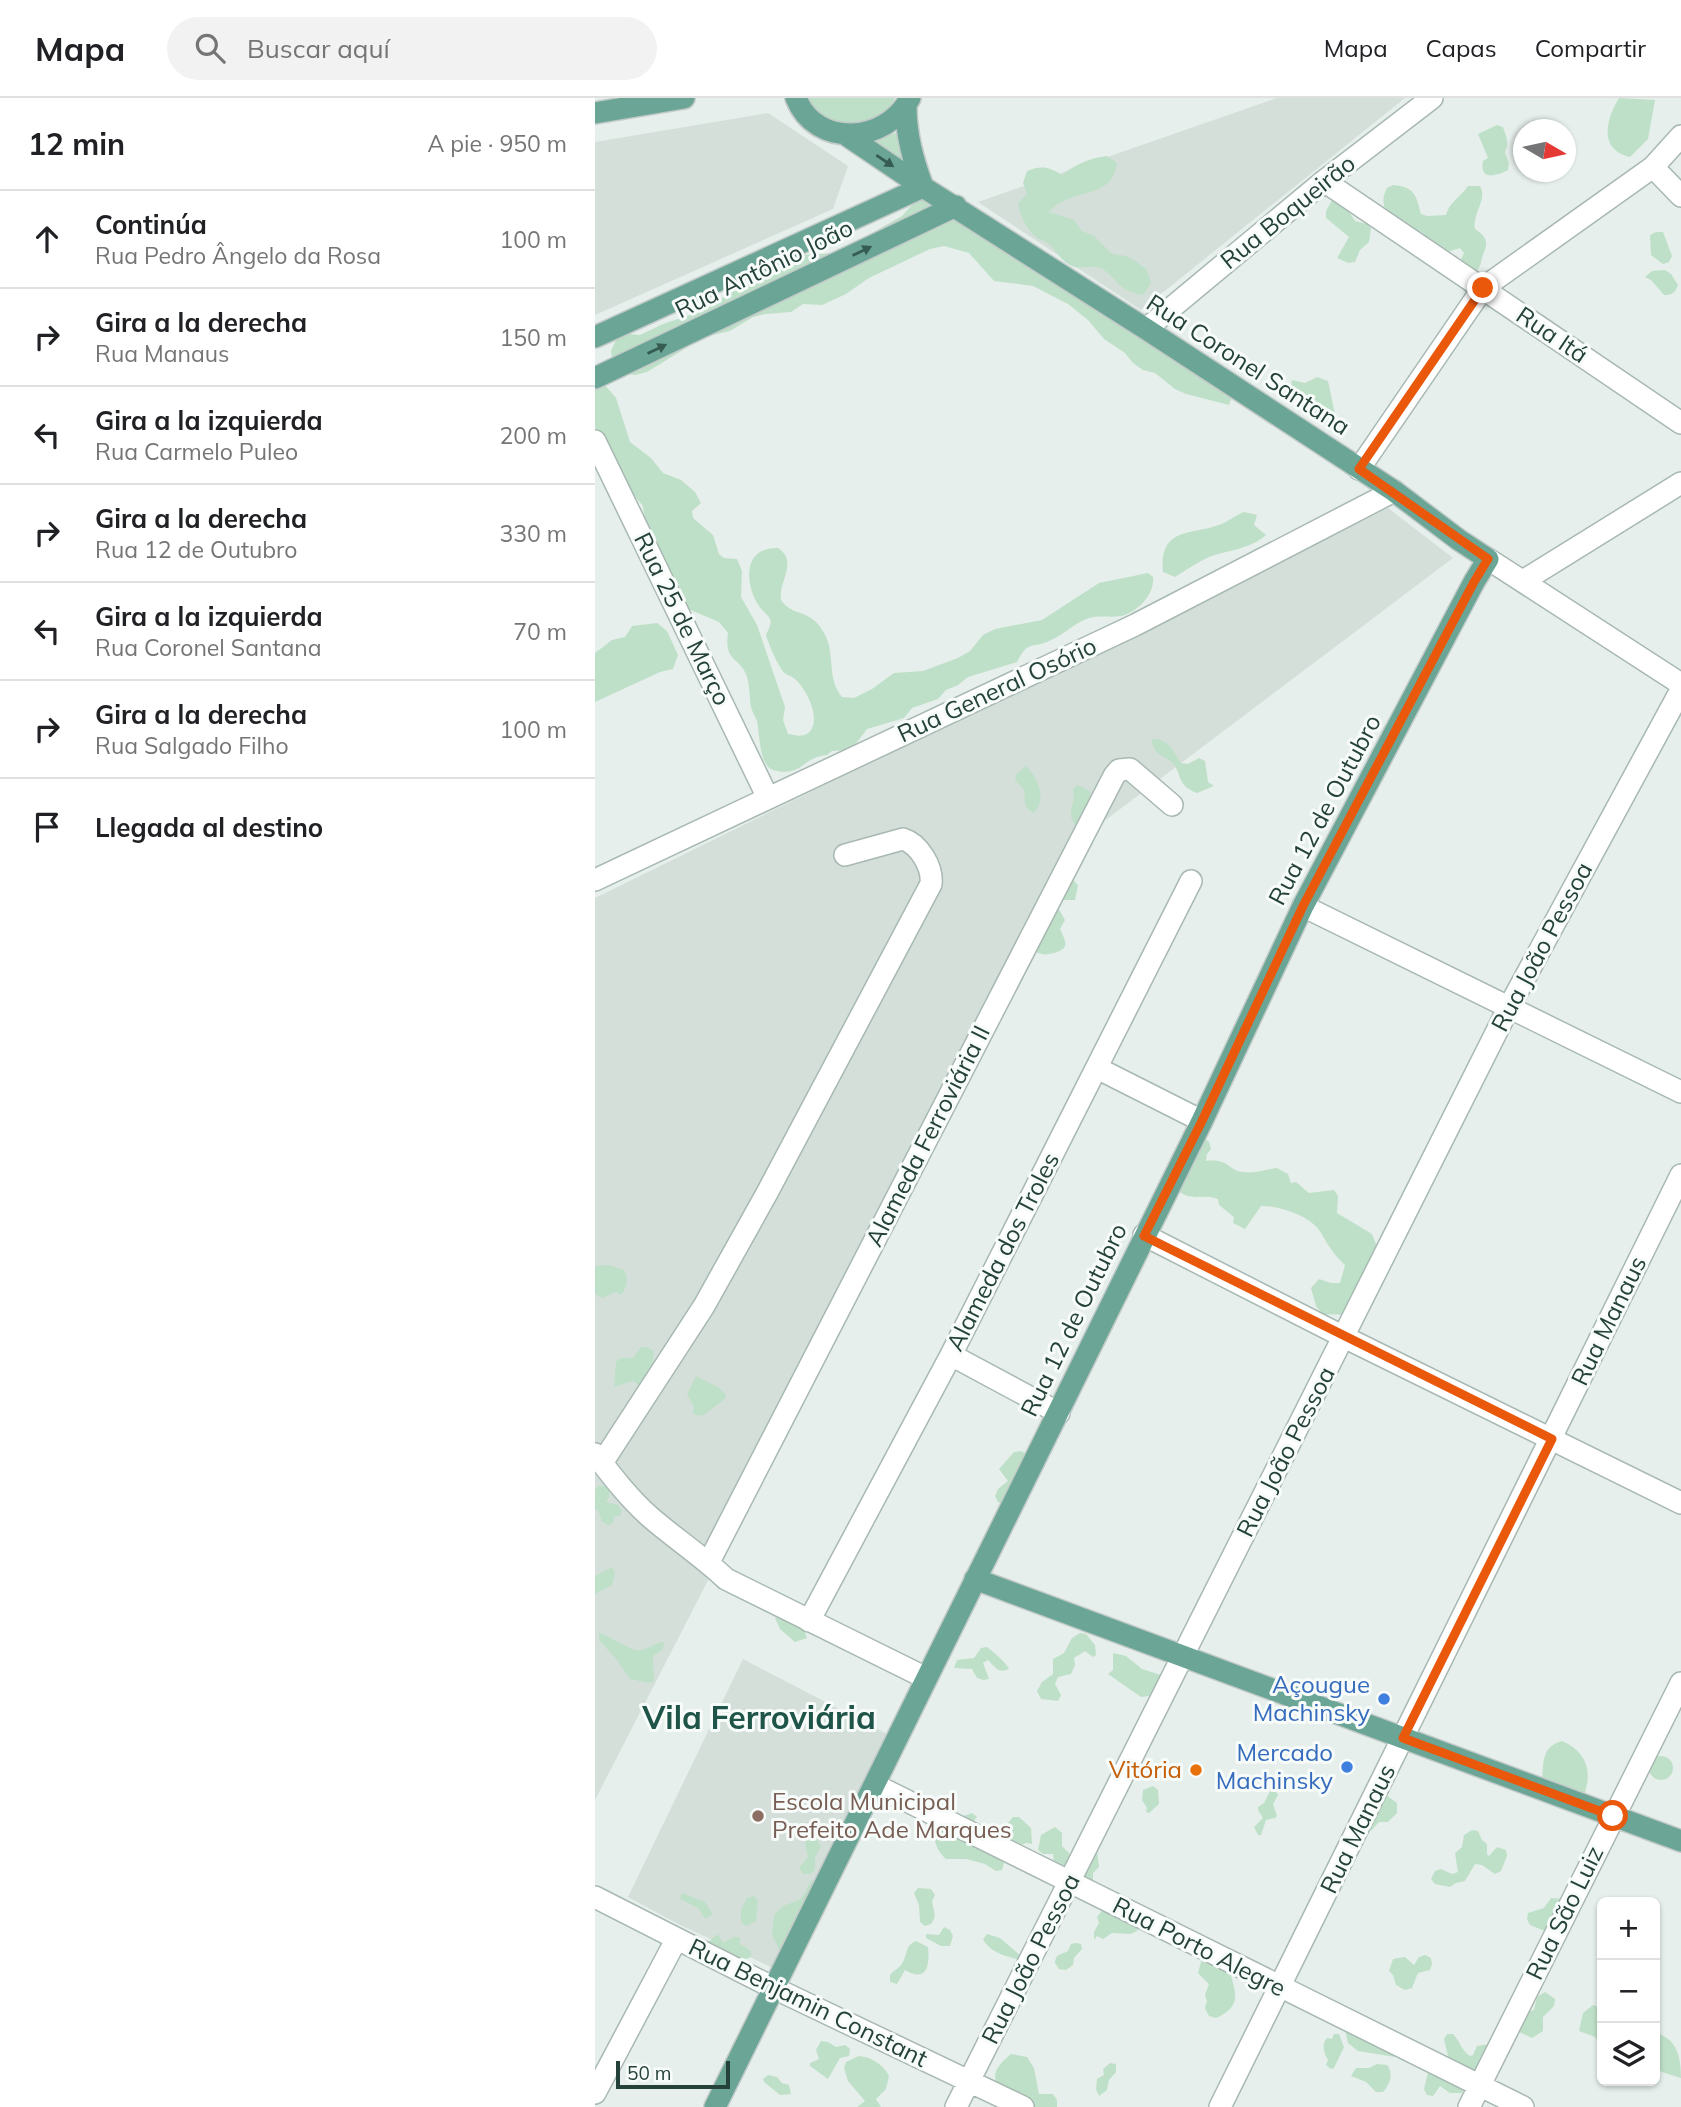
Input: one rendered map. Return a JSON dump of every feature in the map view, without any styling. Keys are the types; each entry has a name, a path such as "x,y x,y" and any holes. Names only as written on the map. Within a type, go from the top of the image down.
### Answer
{"main road":[{"path":"595,113 684,98"},
{"path":"777,98 797,101"},
{"name":"Rua Coronel Santana","path":"797,101 819,125 846,135 1146,329 1394,491 1488,559"},
{"path":"846,135 867,133 886,126 901,114 908,102"},
{"path":"908,102 906,130 923,187"},
{"name":"Rua Antônio João","path":"595,337 923,187"},
{"name":"Rua Antônio João","path":"595,379 955,206"},
{"name":"Rua 12 de Outubro","path":"715,2107 1202,1121 1303,906 1488,559"},
{"path":"975,1579 1681,1841"}],"street":[{"name":"Rua Boqueirão","path":"1146,329 1324,181 1432,98"},
{"path":"1359,469 1483,288 1653,167 1681,136"},
{"path":"1653,167 1681,196"},
{"name":"Rua Itá","path":"1324,181 1679,421"},
{"name":"Rua 25 de Março","path":"595,441 768,797"},
{"path":"1523,581 1681,483"},
{"name":"Rua General Osório","path":"595,880 1135,625 1394,491"},
{"name":"Rua Coronel Santana","path":"1488,559 1681,684"},
{"name":"Rua João Pessoa","path":"956,2107 1509,1007 1681,690"},
{"name":"Alameda Ferroviária II","path":"709,1562 1114,776 1119,770 1130,769 1172,805"},
{"path":"845,855 903,839 912,842 929,866 931,884 704,1306 598,1458 621,1489 650,1517 709,1562 726,1579 926,1678"},
{"name":"Alameda dos Troles","path":"809,1620 951,1355 1191,881"},
{"path":"1303,906 1681,1091"},
{"path":"1097,1068 1202,1121"},
{"name":"Rua Manaus","path":"1220,2107 1681,1175"},
{"path":"1144,1236 1681,1503"},
{"path":"951,1355 1059,1413"},
{"name":"Rua São Luiz","path":"1469,2107 1681,1683"},
{"name":"Rua Porto Alegre","path":"875,1785 1523,2107"},
{"name":"Rua Benjamin Constant","path":"595,1898 774,1988 1023,2107"},
{"path":"595,2093 676,1940"}],"shaded area":[{"path":"1277,98 1405,98 1141,310 978,202"},
{"path":"768,113 848,166 833,209 595,315 595,142"},
{"path":"1388,508 1453,558 1095,828 595,1800 595,898"},
{"name":"Escola Municipal Prefeito Ade Marques","path":"743,1659 889,1735 773,1968 678,1924 628,1897"}],"green space":[{"path":"805,98 895,98 881,115 851,125 830,121 820,115"},
{"path":"1619,98 1655,100 1648,139 1630,157 1613,148 1609,141 1608,124"},
{"path":"1497,125 1503,127 1507,146 1505,152 1509,163 1508,170 1490,175 1484,172 1482,167 1483,161 1488,158 1478,134"},
{"path":"896,133 899,135 909,168 871,141"},
{"path":"1107,156 1117,163 1107,183 1099,189 1059,204 1049,212 1074,220 1082,231 1094,236 1112,254 1126,256 1147,270 1151,283 1143,295 1123,288 1099,268 1071,266 1048,244 1032,234 1019,208 1018,203 1027,194 1023,183 1027,171 1045,168 1062,175 1083,162"},
{"path":"1393,185 1410,190 1416,197 1421,214 1427,216 1446,215 1468,186 1480,186 1482,196 1475,229 1485,238 1486,243 1480,266 1475,273 1459,264 1464,253 1460,248 1447,252 1429,245 1424,234 1393,218 1384,206 1384,198 1387,188"},
{"path":"934,198 1233,393 1229,405 1175,389 1155,373 1143,370 1133,363 1068,304 1033,286 994,281 969,253 944,246 930,249 869,278 846,294 822,305 803,304 791,312 753,317 730,331 704,337 647,372 635,375 622,373 613,364 611,351 616,340 628,334 640,335 699,312 743,285 779,271 799,255 837,253 902,216 920,199"},
{"path":"1332,200 1344,204 1355,221 1371,228 1369,242 1360,250 1355,262 1348,263 1337,258 1349,237 1326,218 1326,211"},
{"path":"1663,232 1672,256 1669,262 1663,264 1651,255 1650,235"},
{"path":"1665,270 1678,285 1669,295 1664,295 1645,277 1652,271"},
{"path":"1317,377 1328,381 1335,414 1332,426 1313,418 1290,393 1292,380 1305,383"},
{"path":"595,380 604,384 616,398 630,442 651,458 663,473 681,480 695,492 701,503 692,511 693,518 713,535 719,554 724,558 737,559 742,571 741,597 757,625 785,707 783,720 788,734 799,736 808,733 812,728 814,716 803,689 795,679 783,672 775,658 766,635 770,619 759,606 751,587 749,577 753,560 758,553 767,549 778,548 784,553 787,566 781,600 786,606 813,619 819,625 828,641 834,682 842,697 854,698 894,673 923,671 958,658 970,651 983,635 995,629 1042,620 1099,583 1148,573 1153,577 1151,590 1144,601 1127,614 1084,620 1045,643 1028,647 1017,662 968,677 946,690 938,699 912,708 904,718 867,729 851,750 832,751 790,771 773,770 768,767 763,756 747,678 730,654 728,633 719,622 688,609 683,604 679,585 645,520 643,506 626,486 595,427"},
{"path":"1244,512 1257,515 1254,525 1266,535 1260,540 1209,557 1175,577 1163,572 1163,557 1172,540 1188,532 1219,525"},
{"path":"657,623 667,631 678,655 673,669 660,672 595,702 595,653 612,640 625,637 632,626"},
{"path":"1152,739 1167,743 1181,763 1188,764 1199,758 1205,761 1208,782 1214,786 1197,793 1187,787 1181,781 1174,764 1154,748"},
{"path":"1026,766 1040,789 1040,802 1033,813 1025,804 1025,791 1015,780 1016,774"},
{"path":"1077,785 1090,791 1092,804 1078,827 1071,818 1073,790"},
{"path":"1071,878 1078,885 1075,900 1060,900 1057,906 1065,920 1060,929 1065,947 1054,953 1036,952 1035,948 1054,917 1052,911"},
{"path":"1204,1138 1211,1149 1206,1161 1220,1161 1238,1171 1247,1172 1277,1168 1288,1174 1291,1183 1296,1182 1309,1193 1334,1190 1338,1196 1337,1213 1372,1234 1379,1252 1350,1315 1322,1314 1316,1306 1311,1288 1319,1279 1340,1283 1345,1265 1311,1222 1286,1210 1261,1206 1245,1229 1233,1223 1234,1217 1219,1205 1218,1199 1192,1197 1179,1191 1190,1158 1196,1157 1200,1152 1196,1147"},
{"path":"609,1265 624,1270 627,1283 621,1295 615,1292 603,1298 595,1294 595,1266"},
{"path":"641,1347 654,1351 651,1378 644,1389 633,1381 614,1387 616,1362 620,1358 633,1358"},
{"path":"696,1376 718,1387 726,1395 725,1399 702,1416 693,1414 694,1407 687,1394"},
{"path":"1014,1452 1027,1454 1035,1479 1033,1491 1020,1498 1011,1508 998,1502 995,1496 998,1489 1008,1481 999,1469"},
{"path":"598,1486 605,1486 609,1491 606,1502 618,1505 622,1510 620,1516 614,1516 614,1522 608,1525 602,1522 598,1510 595,1510 595,1490"},
{"path":"612,1567 615,1573 612,1585 595,1594 595,1576"},
{"path":"788,1614 804,1629 807,1638 795,1642 780,1629 775,1618"},
{"path":"599,1633 636,1650 664,1642 663,1649 653,1656 654,1681 649,1683 630,1679 599,1640"},
{"path":"1080,1633 1086,1634 1095,1645 1096,1655 1093,1657 1085,1651 1074,1658 1075,1665 1071,1674 1058,1677 1055,1684 1061,1695 1058,1701 1041,1699 1037,1691 1042,1682 1053,1674 1053,1659 1064,1653 1072,1638"},
{"path":"987,1647 1009,1669 999,1670 988,1660 983,1663 989,1679 983,1680 977,1678 972,1669 954,1668 957,1660 974,1658 981,1648"},
{"path":"1113,1653 1126,1656 1142,1669 1161,1675 1163,1678 1150,1696 1141,1697 1108,1674 1113,1670"},
{"path":"1562,1741 1577,1750 1585,1763 1588,1778 1584,1795 1542,1786 1546,1753 1549,1748"},
{"path":"1661,1756 1670,1759 1673,1768 1670,1777 1661,1780 1652,1777 1649,1768 1652,1759"},
{"path":"1153,1786 1158,1790 1159,1804 1149,1813 1146,1812 1147,1808 1142,1800 1143,1790"},
{"path":"1270,1791 1278,1795 1273,1804 1277,1816 1266,1820 1261,1835 1258,1835 1254,1827 1263,1818 1258,1807 1264,1803"},
{"path":"1386,1795 1397,1803 1397,1813 1388,1822 1379,1822 1371,1831 1379,1796"},
{"path":"972,1813 977,1817 973,1822 1004,1863 1002,1870 996,1871 985,1864 966,1859 946,1859 937,1847 935,1834 938,1825"},
{"path":"1013,1817 1019,1817 1031,1828 1032,1844 1026,1843 1013,1848 1008,1845 1007,1824"},
{"path":"1055,1827 1062,1833 1062,1846 1071,1859 1095,1848 1097,1850 1099,1867 1093,1873 1093,1885 1068,1865 1063,1868 1054,1863 1053,1854 1043,1854 1038,1850 1041,1835"},
{"path":"1472,1830 1478,1831 1487,1844 1489,1856 1497,1847 1506,1850 1507,1856 1501,1871 1495,1874 1482,1865 1475,1864 1465,1881 1450,1887 1435,1884 1431,1879 1435,1871 1441,1869 1452,1874 1458,1872 1455,1853 1462,1847 1464,1835"},
{"path":"814,1836 821,1846 815,1858 815,1870 810,1874 803,1874 799,1868 808,1857 805,1844 808,1837"},
{"path":"818,1880 781,1953 772,1935 774,1915 783,1906 801,1899 811,1881"},
{"path":"918,1888 931,1889 935,1895 932,1901 934,1918 931,1924 925,1926 920,1922 919,1905 914,1893"},
{"path":"682,1893 705,1902 712,1913 711,1916 705,1919 698,1908 680,1899"},
{"path":"754,1896 758,1901 756,1921 746,1926 741,1922 741,1910 747,1898"},
{"path":"1551,1898 1563,1899 1556,1929 1545,1931 1530,1925 1528,1913 1544,1908"},
{"path":"1105,1907 1139,1925 1137,1931 1131,1934 1112,1933 1103,1939 1097,1936 1094,1940 1094,1932 1099,1923 1097,1917"},
{"path":"944,1927 950,1930 953,1936 950,1946 941,1946 926,1938 926,1934 939,1935"},
{"path":"718,1934 723,1943 740,1937 740,1944 751,1951 751,1957 738,1962 707,1949 708,1942"},
{"path":"987,1934 1000,1938 1022,1957 1021,1960 994,1951 983,1939"},
{"path":"916,1941 928,1947 925,1970 918,1974 905,1970 897,1984 890,1982 890,1975 902,1964 908,1947"},
{"path":"1076,1943 1081,1944 1082,1949 1074,1958 1073,1965 1066,1970 1059,1969 1055,1963 1056,1957"},
{"path":"1425,1955 1431,1958 1430,1970 1418,1973 1412,1988 1405,1990 1396,1985 1389,1971 1393,1959 1405,1957 1414,1965 1419,1957"},
{"path":"1202,1958 1237,1968 1231,1976 1235,1990 1234,2002 1229,2010 1216,2018 1209,2016 1205,2008 1205,1995 1209,1984 1198,1973"},
{"path":"1545,1992 1555,1999 1554,2006 1543,2017 1543,2031 1532,2038 1517,2031 1522,2013 1534,2010 1537,1997"},
{"path":"1593,2005 1597,2006 1597,2040 1579,2031 1583,2013"},
{"path":"1374,2022 1383,2027 1390,2036 1395,2057 1358,2051 1348,2043 1345,2030"},
{"path":"1334,2034 1339,2034 1344,2047 1331,2069 1326,2065 1328,2060 1324,2046 1325,2040 1332,2039"},
{"path":"1447,2034 1453,2034 1470,2056 1477,2046 1490,2044 1484,2076 1449,2060 1444,2039"},
{"path":"1660,2035 1669,2039 1677,2050 1681,2078 1662,2072"},
{"path":"821,2041 836,2047 845,2045 850,2049 849,2056 840,2058 828,2079 810,2066 810,2063 819,2059 816,2050"},
{"path":"1011,2054 1027,2057 1034,2068 1039,2094 1053,2094 1057,2107 1013,2107 998,2086 995,2074"},
{"path":"859,2056 876,2062 889,2076 886,2089 876,2099 881,2107 857,2107 865,2101 848,2081 844,2068 846,2062"},
{"path":"1110,2063 1116,2064 1116,2072 1109,2080 1107,2090 1099,2096 1096,2089 1097,2079 1104,2075 1103,2069"},
{"path":"1377,2064 1387,2065 1391,2075 1383,2092 1376,2092 1366,2082 1351,2076 1356,2068 1369,2068"},
{"path":"1428,2072 1465,2083 1462,2093 1450,2093 1440,2086 1433,2096 1427,2095 1424,2089"},
{"path":"768,2075 789,2085 791,2094 780,2095 764,2082 763,2079"}],"place":[{"name":"Açougue Machinsky","path":"1384,1699"},
{"name":"Mercado Machinsky","path":"1347,1767"},
{"name":"Vitória","path":"1196,1770"},
{"name":"Escola Municipal Prefeito Ade Marques","path":"758,1816"}],"district":[{"name":"Vila Ferroviária","path":"759,1718"}],"route":[{"path":"1483,288 1359,469 1488,559 1303,906 1202,1121 1144,1236 1552,1439 1403,1738 1613,1816"}]}
